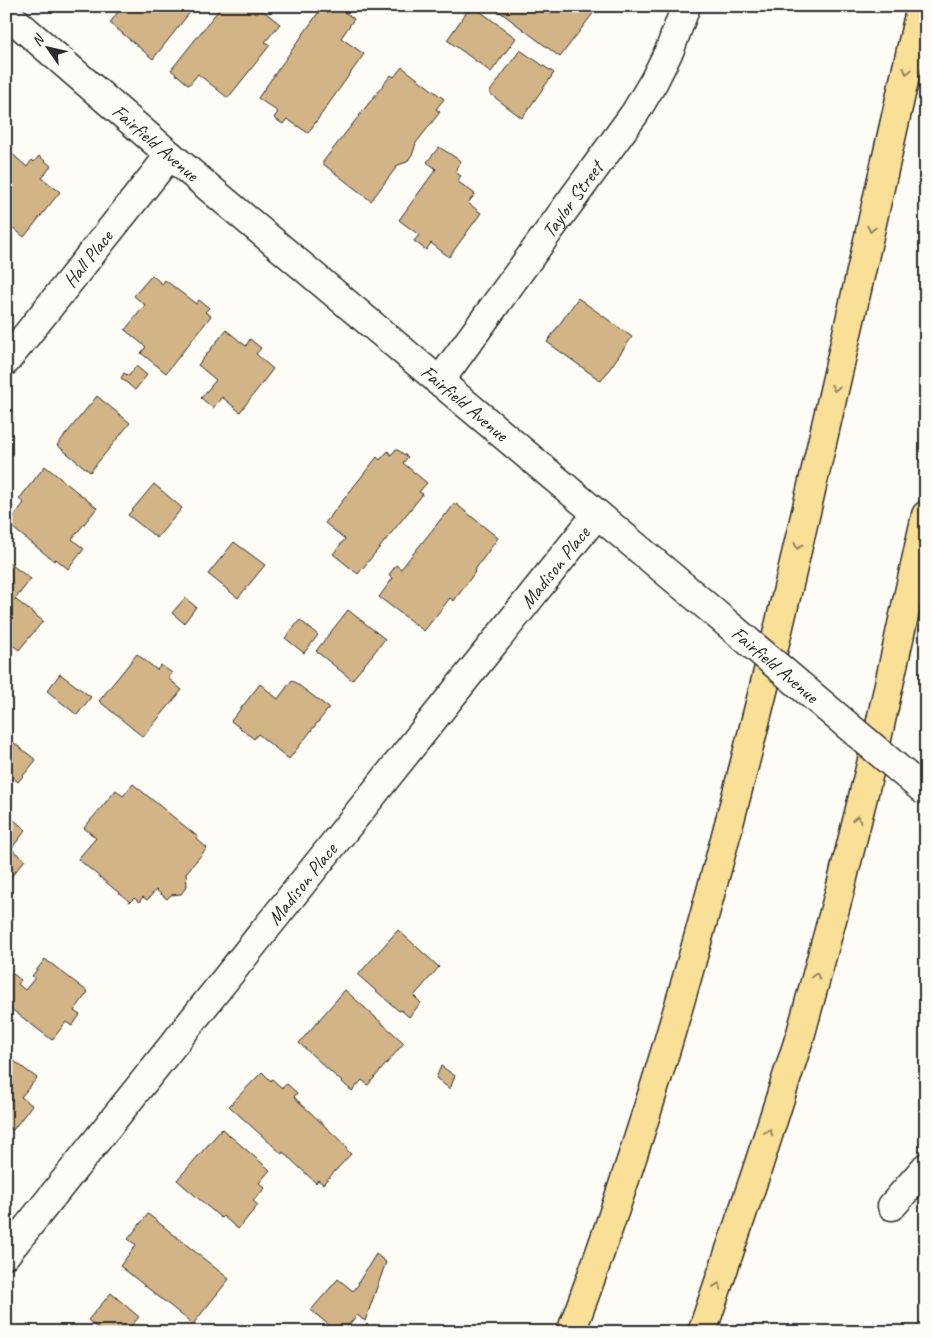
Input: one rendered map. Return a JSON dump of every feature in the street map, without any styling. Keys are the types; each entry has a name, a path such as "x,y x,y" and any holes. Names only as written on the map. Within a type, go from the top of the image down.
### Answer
{"highway":[{"path":"571,1332 591,1280 638,1139 682,997 721,854 793,567 921,6"},
{"path":"702,1332 798,1042 840,890 875,748 926,515"}],"street":[{"name":"Taylor Street","path":"440,382 635,113 670,49 686,6"},
{"name":"Fairfield Avenue","path":"6,13 170,155 926,792"},
{"name":"Hall Place","path":"6,361 170,155"},
{"name":"Madison Place","path":"6,1254 597,514"},
{"path":"892,1206 926,1166"}],"building":[{"path":"122,6 195,6 153,59 110,23"},
{"path":"224,6 257,6 280,24 265,42 270,45 228,98 198,74 189,85 171,70 221,7 223,8"},
{"path":"323,6 336,6 354,19 341,38 364,54 308,133 287,119 283,124 274,118 278,112 258,98"},
{"path":"471,6 516,38 491,72 447,40"},
{"path":"492,6 587,6 594,12 560,57"},
{"path":"520,50 554,73 522,118 489,93"},
{"path":"402,67 444,99 436,109 440,112 416,143 413,153 407,162 398,165 371,201 322,163 391,75 394,77"},
{"path":"439,147 461,161 455,172 461,176 457,181 475,194 468,203 481,213 449,257 431,243 426,250 414,241 419,235 399,220 436,169 427,162"},
{"path":"10,152 27,167 32,160 34,162 39,156 51,166 42,178 60,192 24,237 6,222 6,157"},
{"path":"152,275 162,284 165,280 196,304 199,300 209,308 205,312 211,316 166,373 141,353 146,347 125,330 145,305 134,296"},
{"path":"578,298 632,337 601,381 547,342"},
{"path":"226,330 246,346 250,339 261,348 256,354 273,369 240,412 222,397 213,408 201,398 216,380 198,365"},
{"path":"136,366 147,375 135,390 121,378 124,373 129,376"},
{"path":"97,396 130,423 90,472 57,445"},
{"path":"396,449 408,457 403,463 427,483 419,492 423,494 358,574 333,554 345,539 325,523 377,457 380,460 388,451 391,455"},
{"path":"45,466 97,508 72,539 84,549 68,569 56,559 54,561 8,524 24,503 19,499"},
{"path":"154,484 182,508 157,538 128,515"},
{"path":"455,503 498,538 454,601 450,598 424,631 379,597 393,578 389,575 396,565 401,569"},
{"path":"234,542 265,565 238,598 208,574"},
{"path":"6,561 31,579 15,599 43,621 19,650 6,640"},
{"path":"185,598 196,607 184,623 172,613"},
{"path":"348,610 385,639 352,680 316,651"},
{"path":"300,620 318,635 304,653 285,638"},
{"path":"137,654 157,670 161,665 172,673 168,678 182,690 143,737 99,701"},
{"path":"60,674 91,697 77,715 47,691"},
{"path":"292,680 329,708 289,759 258,734 254,739 231,721 260,684 278,699"},
{"path":"6,737 36,760 18,782 6,772"},
{"path":"133,784 198,837 197,839 207,848 186,873 187,886 181,894 171,895 167,899 156,890 147,900 143,897 139,902 134,898 130,902 78,859 96,838 84,828 116,790 123,796"},
{"path":"8,815 26,830 11,849 25,860 6,883 6,818"},
{"path":"398,930 439,967 414,996 421,1003 409,1017 401,1010 399,1011 358,975"},
{"path":"45,959 88,992 74,1011 80,1015 72,1026 66,1022 52,1040 6,1005 6,981 12,973 21,980 18,984 25,990 35,978 32,976"},
{"path":"345,990 404,1043 368,1085 362,1080 352,1091 299,1043"},
{"path":"6,1055 37,1078 21,1097 32,1105 13,1130 6,1125"},
{"path":"441,1066 455,1076 450,1089 436,1078"},
{"path":"262,1072 282,1088 287,1084 297,1093 294,1097 347,1147 346,1149 351,1154 323,1184 318,1180 316,1183 229,1106"},
{"path":"222,1129 270,1170 259,1183 265,1188 253,1201 258,1205 238,1229 223,1216 221,1218 177,1180"},
{"path":"148,1214 229,1279 193,1324 120,1266 136,1245 128,1239"},
{"path":"376,1254 386,1262 365,1321 357,1315 343,1332 337,1332 311,1310 338,1279 353,1291"},
{"path":"111,1293 139,1317 126,1332 102,1332 88,1320"}]}
